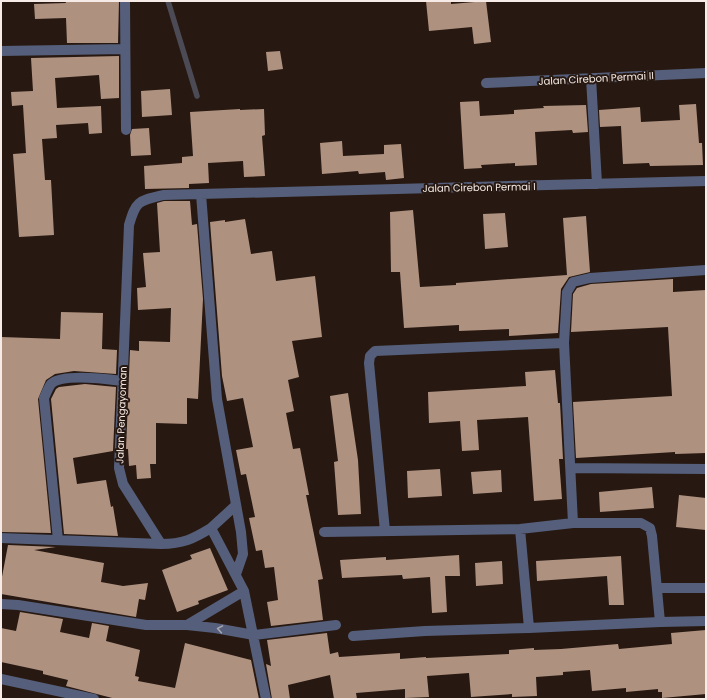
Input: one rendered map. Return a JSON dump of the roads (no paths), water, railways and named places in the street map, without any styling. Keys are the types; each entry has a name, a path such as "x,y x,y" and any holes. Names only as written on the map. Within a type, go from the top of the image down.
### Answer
{"street":[{"path":"124,1 126,130"},
{"path":"1,51 125,49"},
{"name":"Jalan Cirebon Permai II","path":"486,83 706,73"},
{"path":"591,78 598,184"},
{"name":"Jalan Cirebon Permai I","path":"134,207 145,199 163,194 234,194 706,181"},
{"path":"201,194 217,399 241,532 243,554 236,574"},
{"name":"Jalan Pengayoman","path":"134,207 129,226 119,468 123,484 161,544"},
{"path":"573,523 564,343 567,292 573,282 590,278 706,270"},
{"path":"385,531 369,363 370,356 375,351 564,343"},
{"path":"58,540 44,398 50,385 55,382 80,377 122,381"},
{"path":"571,468 706,469"},
{"path":"1,538 175,544 192,540 211,528 236,506"},
{"path":"324,532 520,529 573,523 641,523 650,528 660,622"},
{"path":"211,528 244,591 266,699"},
{"path":"520,529 529,628"},
{"path":"657,588 706,588"},
{"path":"187,625 244,591"},
{"path":"1,604 18,605 146,625 187,625 254,635 336,625"},
{"path":"353,636 425,631 706,621"},
{"path":"1,679 94,699"}],"waterway":[{"path":"168,1 197,96"}]}
